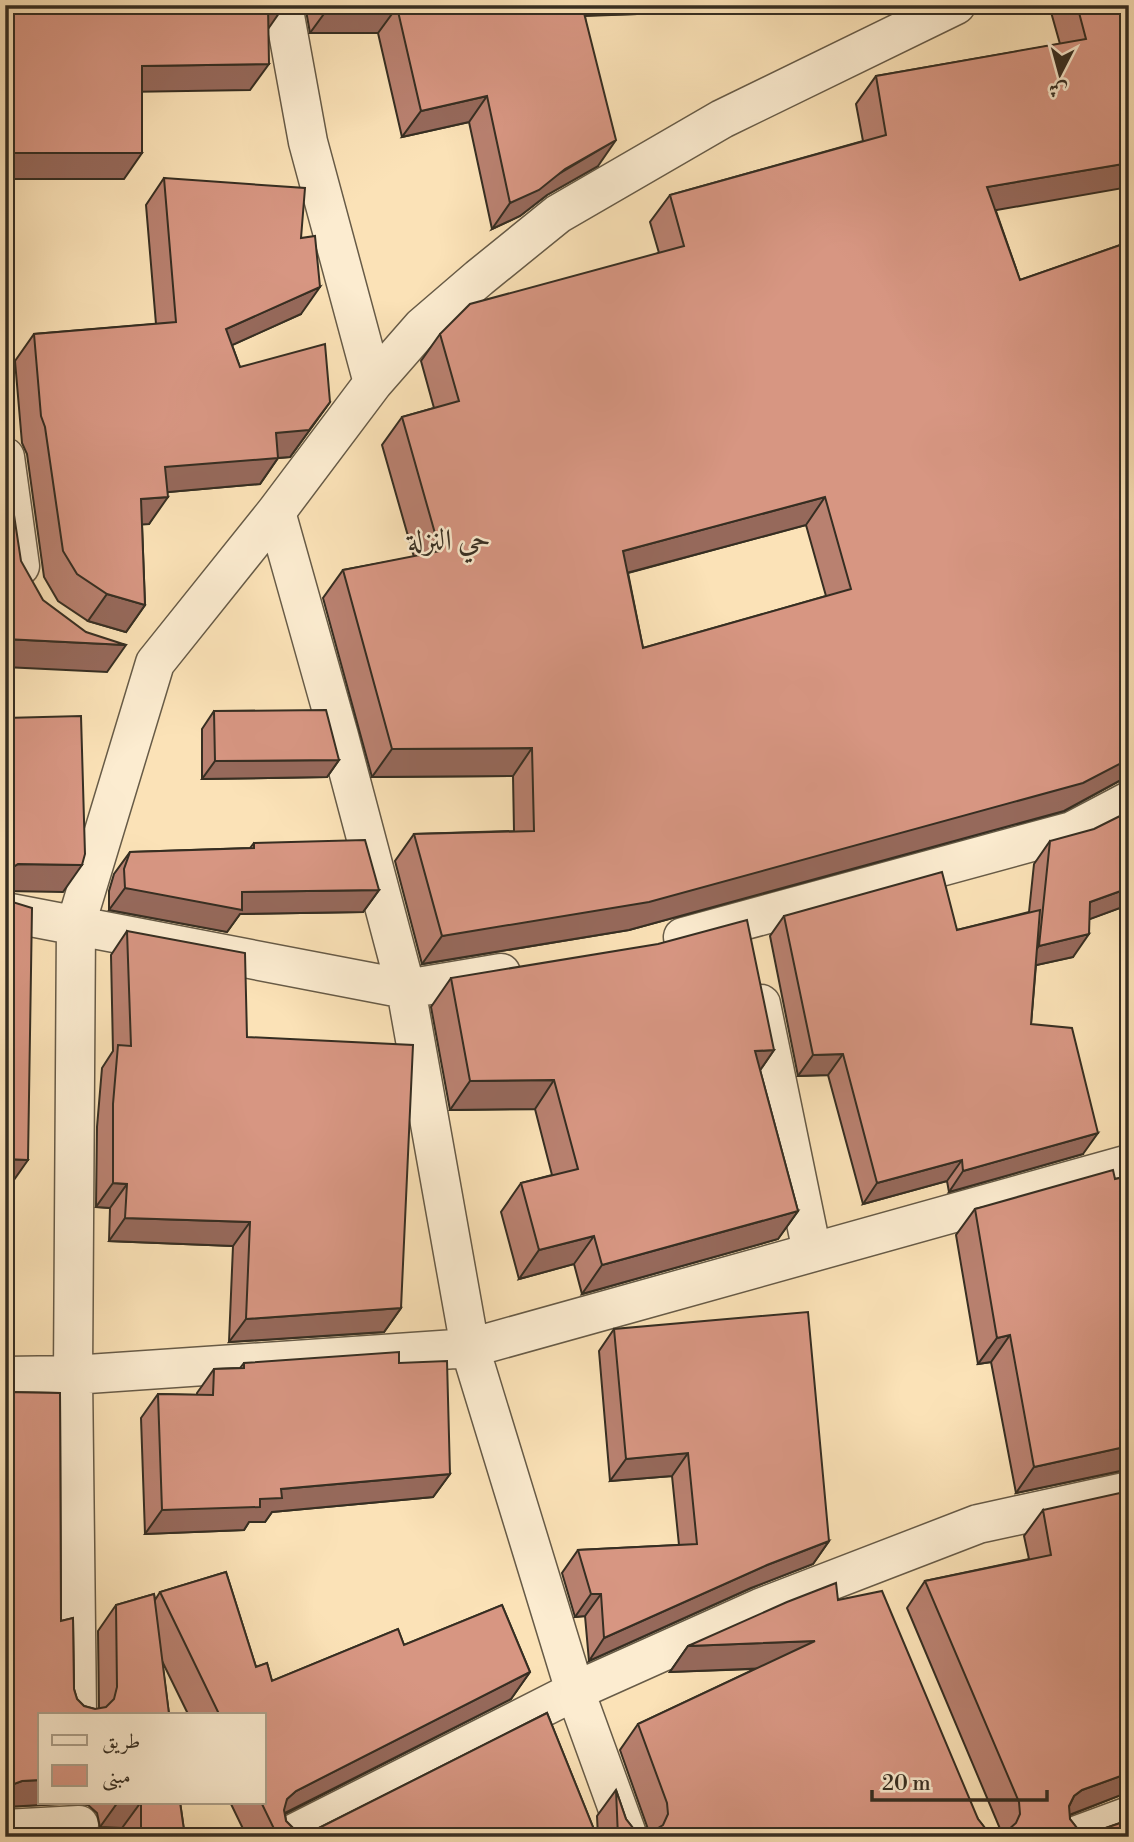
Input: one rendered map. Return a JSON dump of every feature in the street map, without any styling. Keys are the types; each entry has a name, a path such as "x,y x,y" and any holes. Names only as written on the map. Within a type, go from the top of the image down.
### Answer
{"street":[{"path":"283,5 308,142 373,383"},
{"path":"77,1713 73,1375 76,924 155,663 276,512 373,383 422,327 558,214 722,119 956,5"},
{"path":"5,457 23,585 30,595"},
{"path":"276,512 340,736 406,989 470,1348 575,1691 628,1837"},
{"path":"117,652 155,663"},
{"path":"646,947 1072,831 1129,801"},
{"path":"5,912 406,989 540,967"},
{"path":"744,920 812,1252"},
{"path":"5,1376 73,1375 470,1348 1129,1164"},
{"path":"287,1837 575,1691 760,1608 872,1579 978,1524 1129,1491"},
{"path":"1072,1837 1129,1816"},
{"path":"5,1829 79,1821"}],"building":[{"path":"5,5 284,6 268,6 269,64 142,66 142,153 5,153"},
{"path":"328,5 582,5 616,140 565,169 539,190 510,203 487,96 421,111 397,7"},
{"path":"1077,5 1124,5 1129,22 1129,163 987,187 1020,280 1129,242 1129,759 1083,783 649,902 442,936 414,834 534,831 532,748 392,749 343,570 440,551 402,417 459,401 440,334 470,304 684,246 670,195 886,135 876,76 1086,39","holes":["825,497 851,589 643,648 623,551"]},
{"path":"164,178 305,188 301,238 315,236 320,287 226,329 240,367 325,344 330,402 309,430 276,433 278,458 165,467 168,497 141,499 145,605 107,594 77,574 63,551 45,427 41,416 34,334 176,322"},
{"path":"5,515 14,515 21,561 43,600 86,632 126,645 5,639"},
{"path":"326,710 339,760 215,761 214,711"},
{"path":"81,716 85,854 82,865 18,864 5,875 5,718"},
{"path":"1120,816 1129,841 1129,888 1090,902 1089,934 1039,946 1050,841 1094,829"},
{"path":"365,840 379,890 242,892 242,910 125,888 124,869 130,852 254,848 254,843"},
{"path":"942,872 957,930 1040,910 1031,1024 1072,1028 1098,1133 963,1171 962,1160 877,1183 843,1054 813,1055 784,916"},
{"path":"5,894 9,901 32,908 28,1160 5,1159"},
{"path":"747,920 774,1050 755,1051 798,1211 602,1265 594,1236 539,1250 521,1183 578,1169 554,1080 470,1081 451,978 658,944"},
{"path":"127,931 245,953 247,1037 413,1045 401,1308 246,1319 250,1222 125,1218 127,1184 113,1183 113,1104 118,1045 131,1046"},
{"path":"1113,1170 1115,1179 1129,1176 1129,1446 1034,1467 1010,1335 997,1338 975,1209"},
{"path":"808,1312 829,1541 767,1565 604,1638 601,1594 591,1594 578,1550 697,1544 688,1453 626,1459 614,1329"},
{"path":"399,1352 399,1363 447,1361 450,1474 281,1489 282,1498 260,1499 260,1507 162,1510 158,1394 213,1395 214,1369 244,1368 244,1363"},
{"path":"5,1392 60,1393 61,1621 73,1618 74,1689 77,1699 84,1706 95,1709 106,1707 114,1699 117,1687 116,1605 154,1594 169,1713 38,1713 38,1780 22,1781 11,1785 5,1792"},
{"path":"1129,1491 1129,1773 1082,1790 1074,1796 1069,1806 1070,1819 1077,1828 1086,1832 1097,1831 1129,1820 1129,1837 1111,1837 1109,1829 1075,1837 618,1837 616,1790 626,1819 633,1828 642,1832 653,1831 663,1825 668,1814 667,1803 638,1724 815,1641 688,1646 836,1583 838,1600 882,1591 978,1819 985,1828 995,1832 1008,1830 1016,1823 1020,1814 1019,1802 925,1581 1051,1555 1043,1510"},
{"path":"226,1572 256,1667 267,1663 272,1681 398,1629 404,1645 502,1605 530,1672 296,1791 287,1799 284,1810 286,1821 294,1829 305,1832 315,1830 547,1713 597,1837 278,1837 262,1804 266,1804 266,1713 219,1713 160,1592"},
{"path":"141,1804 180,1804 185,1837 141,1837"}],"district":[{"name":"حي النزلة","path":"449,541"}]}
